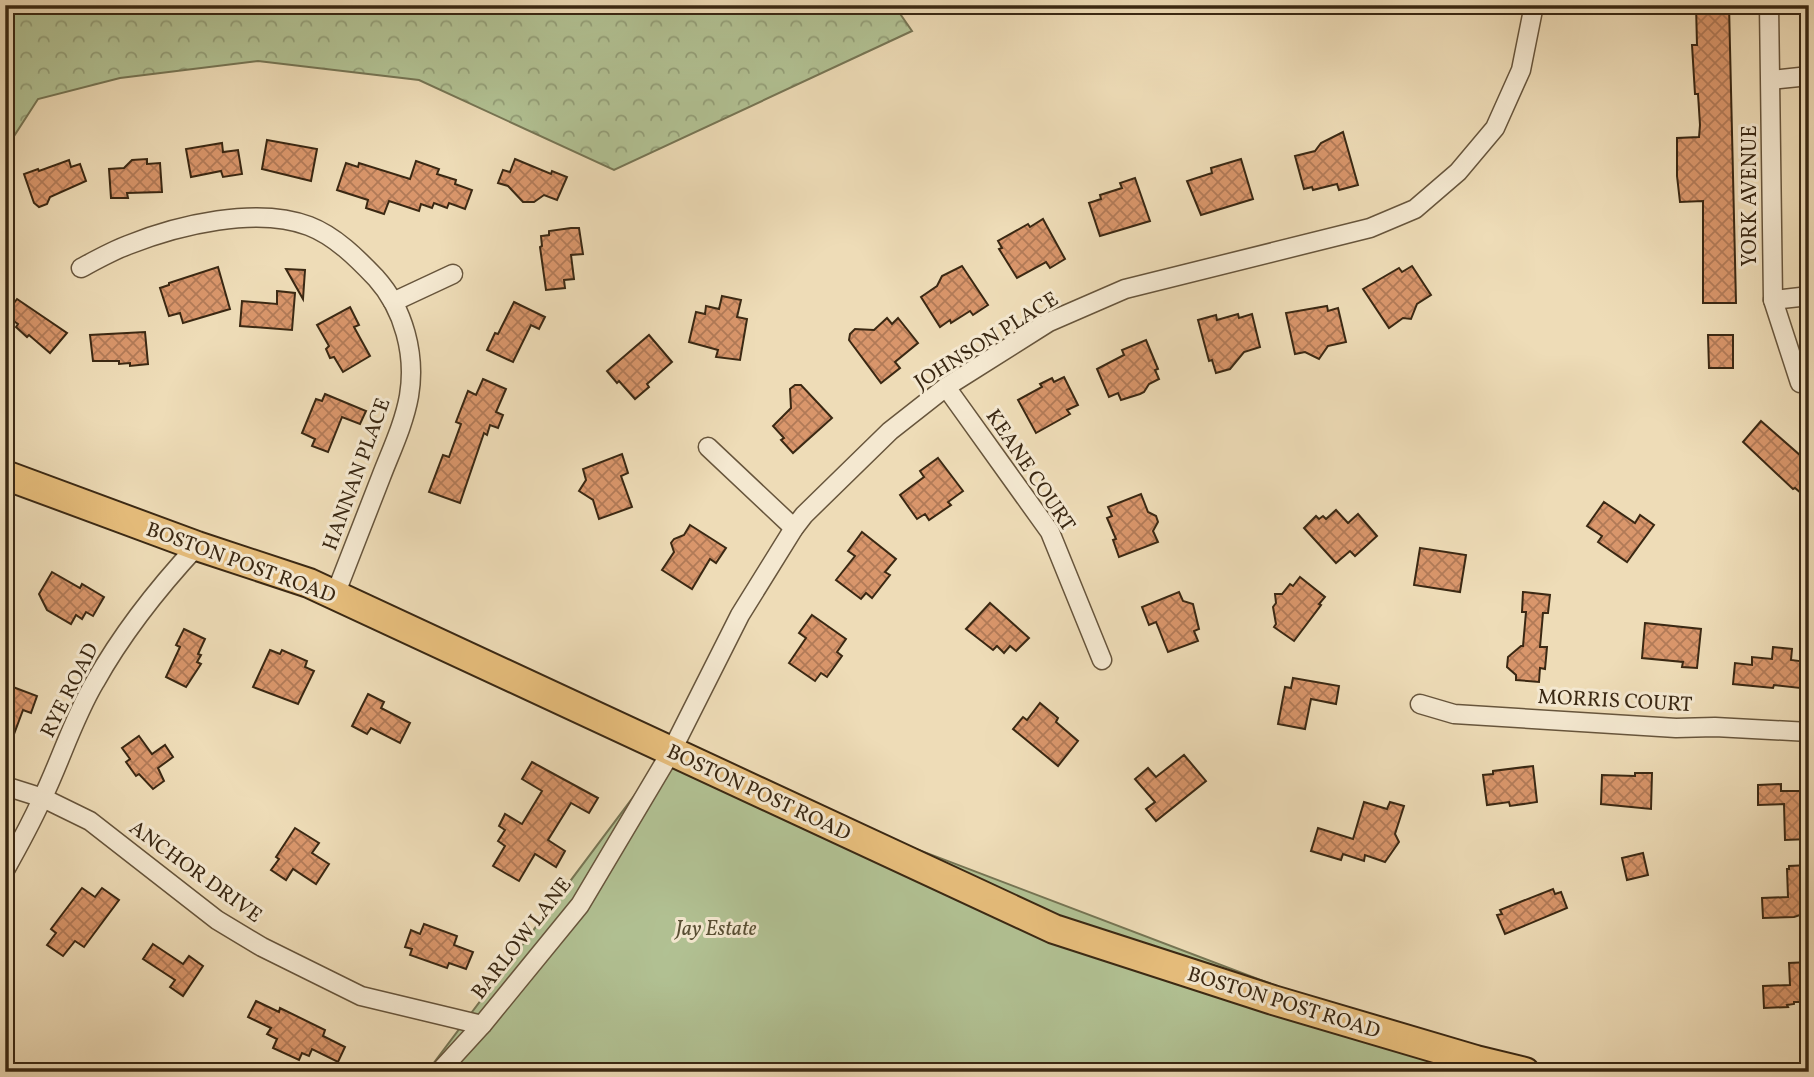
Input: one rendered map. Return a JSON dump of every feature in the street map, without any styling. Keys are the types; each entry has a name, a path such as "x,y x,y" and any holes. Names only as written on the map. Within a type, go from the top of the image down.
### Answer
{"main road":[{"name":"BOSTON POST ROAD","path":"5,475 197,546 309,583 1054,929 1273,1000 1525,1072"}],"street":[{"name":"JOHNSON PLACE","path":"671,752 740,615 794,528 890,431 946,387 1049,322 1125,289 1370,228 1415,209 1458,172 1495,128 1521,70 1534,5"},
{"name":"YORK AVENUE","path":"1769,5 1773,300 1800,383"},
{"path":"1771,80 1809,76"},
{"name":"HANNAN PLACE","path":"81,268 128,245 190,225 239,218 278,219 309,226 339,244 360,261 381,284 393,302 405,333 411,363 409,396 395,441 335,595"},
{"path":"393,302 453,274"},
{"path":"1773,300 1809,296"},
{"name":"KEANE COURT","path":"946,387 1050,532 1101,660"},
{"path":"708,447 794,528"},
{"name":"RYE ROAD","path":"5,870 43,798 74,721 112,653 159,586 197,546"},
{"name":"MORRIS COURT","path":"1420,704 1454,714 1676,728 1809,732"},
{"name":"BARLOW LANE","path":"439,1072 482,1025 580,905 671,752"},
{"name":"ANCHOR DRIVE","path":"5,786 43,798 90,821 217,920 261,947 361,996 482,1025"}],"green space":[{"path":"5,5 894,5 912,31 614,170 419,80 258,61 120,78 38,99 5,150"},
{"name":"Jay Estate","path":"679,736 671,752 714,772 1502,1072 427,1072"}],"building":[{"path":"1696,5 1729,5 1736,303 1703,303 1703,201 1680,202 1677,138 1699,137 1700,125 1692,45 1697,45"},
{"path":"1343,132 1358,185 1339,190 1337,184 1313,190 1312,187 1304,189 1295,156 1315,151 1321,143"},
{"path":"267,140 317,149 311,181 262,169"},
{"path":"222,143 223,152 238,150 242,174 223,177 221,171 191,177 186,149"},
{"path":"147,159 147,164 160,163 162,192 127,193 128,198 111,198 109,169 124,168 132,160"},
{"path":"515,159 551,174 552,171 567,177 557,200 544,195 534,202 523,202 508,186 498,183 503,170 510,172"},
{"path":"1241,159 1253,199 1201,215 1187,181 1212,173 1211,168"},
{"path":"69,160 71,167 80,164 86,181 50,197 47,204 39,207 34,203 24,174"},
{"path":"416,161 439,169 437,174 456,180 455,184 472,190 465,209 449,203 447,208 434,203 432,208 421,204 419,211 389,201 384,214 366,208 368,200 337,190 346,163 358,167 359,163 410,179"},
{"path":"1135,178 1150,221 1100,236 1089,203 1101,199 1100,195 1122,188 1120,183"},
{"path":"1043,219 1065,259 1050,268 1046,262 1017,278 999,249 1002,248 998,241"},
{"path":"579,228 583,254 571,255 574,279 564,280 565,288 546,290 541,236 549,235 549,231"},
{"path":"962,266 988,305 973,315 970,311 940,327 921,297 937,286 942,276"},
{"path":"1412,266 1431,295 1417,304 1411,319 1403,318 1389,328 1363,289 1399,268 1402,272"},
{"path":"218,267 230,309 183,323 180,313 169,316 160,288"},
{"path":"286,269 305,270 303,299"},
{"path":"277,291 295,293 292,330 240,326 242,301 277,304"},
{"path":"722,296 741,300 737,317 747,319 740,360 716,357 718,350 689,342 696,312 705,314 706,306 719,309"},
{"path":"17,299 67,333 50,353 29,335 27,337 16,327 18,324 5,315"},
{"path":"514,302 545,317 539,329 531,325 513,362 487,350"},
{"path":"1327,306 1328,311 1338,308 1346,342 1328,346 1319,359 1305,352 1295,354 1286,313"},
{"path":"350,307 359,325 354,327 370,356 343,372 334,357 330,358 326,349 329,346 317,325"},
{"path":"1238,314 1239,318 1252,314 1260,347 1244,352 1230,369 1216,373 1212,360 1209,361 1198,320 1216,315 1217,320"},
{"path":"887,318 892,324 898,318 918,343 895,362 900,368 881,383 849,340 855,329 874,330"},
{"path":"145,332 148,364 130,366 130,363 119,364 119,361 93,361 90,335"},
{"path":"649,335 672,362 647,384 649,387 635,399 607,371"},
{"path":"1708,335 1733,335 1733,368 1709,368"},
{"path":"1146,340 1158,369 1155,370 1159,379 1149,384 1140,394 1121,400 1118,393 1109,397 1097,369 1124,355 1122,350"},
{"path":"1064,377 1078,405 1067,410 1070,414 1036,433 1018,400 1042,387 1040,384 1052,378 1054,382"},
{"path":"483,379 506,389 496,412 503,415 498,428 490,425 487,435 484,433 460,503 429,492 443,455 449,457 461,424 456,422 468,391 476,395"},
{"path":"801,385 832,418 793,453 773,426 791,408 790,389"},
{"path":"325,394 366,411 360,424 342,417 328,452 312,446 315,439 302,433 316,399 322,401"},
{"path":"1761,421 1809,463 1809,500 1793,489 1743,442"},
{"path":"622,454 628,473 621,476 632,507 599,519 593,500 579,491 586,480 583,469"},
{"path":"938,458 963,491 948,502 951,505 929,520 925,514 917,519 900,495 924,477 920,471"},
{"path":"1141,494 1148,512 1156,516 1158,522 1153,531 1158,542 1119,557 1113,540 1116,539 1107,518 1112,516 1108,507"},
{"path":"1604,502 1635,523 1640,515 1654,525 1627,562 1598,542 1602,536 1587,526"},
{"path":"1336,510 1348,523 1358,514 1377,536 1355,556 1350,551 1336,563 1304,528 1316,516 1326,519"},
{"path":"690,525 726,548 716,563 710,559 692,589 662,570 674,552 671,543 684,535"},
{"path":"862,532 896,559 885,572 890,575 872,598 866,593 861,599 836,580 855,556 848,551"},
{"path":"1420,548 1466,555 1460,592 1414,585"},
{"path":"52,572 80,588 82,584 104,597 93,616 86,612 82,619 76,615 71,624 47,610 39,594"},
{"path":"1300,577 1325,597 1294,641 1274,627 1276,624 1273,607 1276,603 1275,594 1282,594"},
{"path":"1179,592 1183,601 1193,604 1199,629 1194,631 1198,641 1168,652 1156,622 1149,625 1142,607"},
{"path":"1523,592 1550,595 1548,613 1543,613 1540,647 1547,647 1545,669 1540,668 1539,682 1516,680 1516,675 1507,667 1508,657 1523,646 1526,612 1522,612"},
{"path":"990,603 1029,638 1016,651 1010,646 1004,653 997,646 993,650 966,629"},
{"path":"812,615 846,639 837,652 842,656 827,677 821,673 815,681 789,663 806,638 799,633"},
{"path":"1645,623 1701,629 1697,668 1682,667 1683,662 1642,658"},
{"path":"184,629 205,639 198,654 201,655 197,662 201,664 186,687 166,677 180,647 176,645"},
{"path":"1773,647 1792,649 1791,660 1807,662 1805,678 1801,677 1800,688 1733,684 1735,663 1752,665 1752,657 1772,659"},
{"path":"270,650 280,654 282,650 307,661 305,667 314,671 298,704 253,687"},
{"path":"1293,678 1339,686 1336,704 1311,699 1305,729 1278,724 1285,687 1291,688"},
{"path":"5,684 37,696 31,713 23,710 7,753"},
{"path":"368,694 384,702 381,708 410,723 400,743 371,728 367,734 352,726"},
{"path":"1040,703 1058,718 1056,722 1078,741 1058,766 1013,729 1023,717 1027,720"},
{"path":"139,736 152,754 165,745 173,757 158,768 164,781 153,789 139,774 136,776 126,762 130,759 122,748"},
{"path":"1184,755 1206,781 1156,821 1146,809 1155,802 1135,779 1148,768 1156,777"},
{"path":"532,762 598,798 589,813 571,803 548,840 565,851 556,867 535,854 519,881 493,866 505,846 498,841 505,830 499,826 505,814 522,824 542,791 522,779"},
{"path":"1533,766 1537,802 1510,806 1509,802 1487,805 1483,775 1493,774 1493,771"},
{"path":"1635,773 1652,773 1651,809 1601,804 1602,775 1635,776"},
{"path":"1781,784 1781,791 1809,791 1809,839 1785,840 1784,804 1758,805 1758,785"},
{"path":"1364,802 1387,809 1390,802 1404,806 1395,834 1399,842 1385,862 1365,855 1364,861 1343,854 1341,860 1311,851 1318,828 1353,839"},
{"path":"295,828 319,843 312,853 329,864 316,884 293,869 286,880 271,870 279,859 276,857"},
{"path":"1643,853 1648,875 1627,880 1622,858"},
{"path":"1809,865 1809,912 1794,917 1763,918 1762,898 1788,897 1789,866"},
{"path":"82,888 95,897 102,888 119,900 84,947 75,941 63,956 47,945 56,933 51,929"},
{"path":"1553,889 1555,894 1561,892 1567,908 1505,934 1497,915 1502,914 1500,910"},
{"path":"424,924 457,936 454,945 473,952 466,969 449,963 447,968 410,955 412,949 405,947 411,930 420,934"},
{"path":"153,944 183,964 189,956 203,966 183,996 170,987 175,980 143,959"},
{"path":"1809,962 1809,1002 1794,1002 1787,1005 1788,1007 1764,1008 1763,986 1790,985 1789,963"},
{"path":"256,1001 279,1012 280,1008 325,1030 323,1036 345,1047 338,1062 312,1049 309,1056 302,1053 299,1060 273,1048 277,1039 267,1034 271,1028 248,1017"}]}
